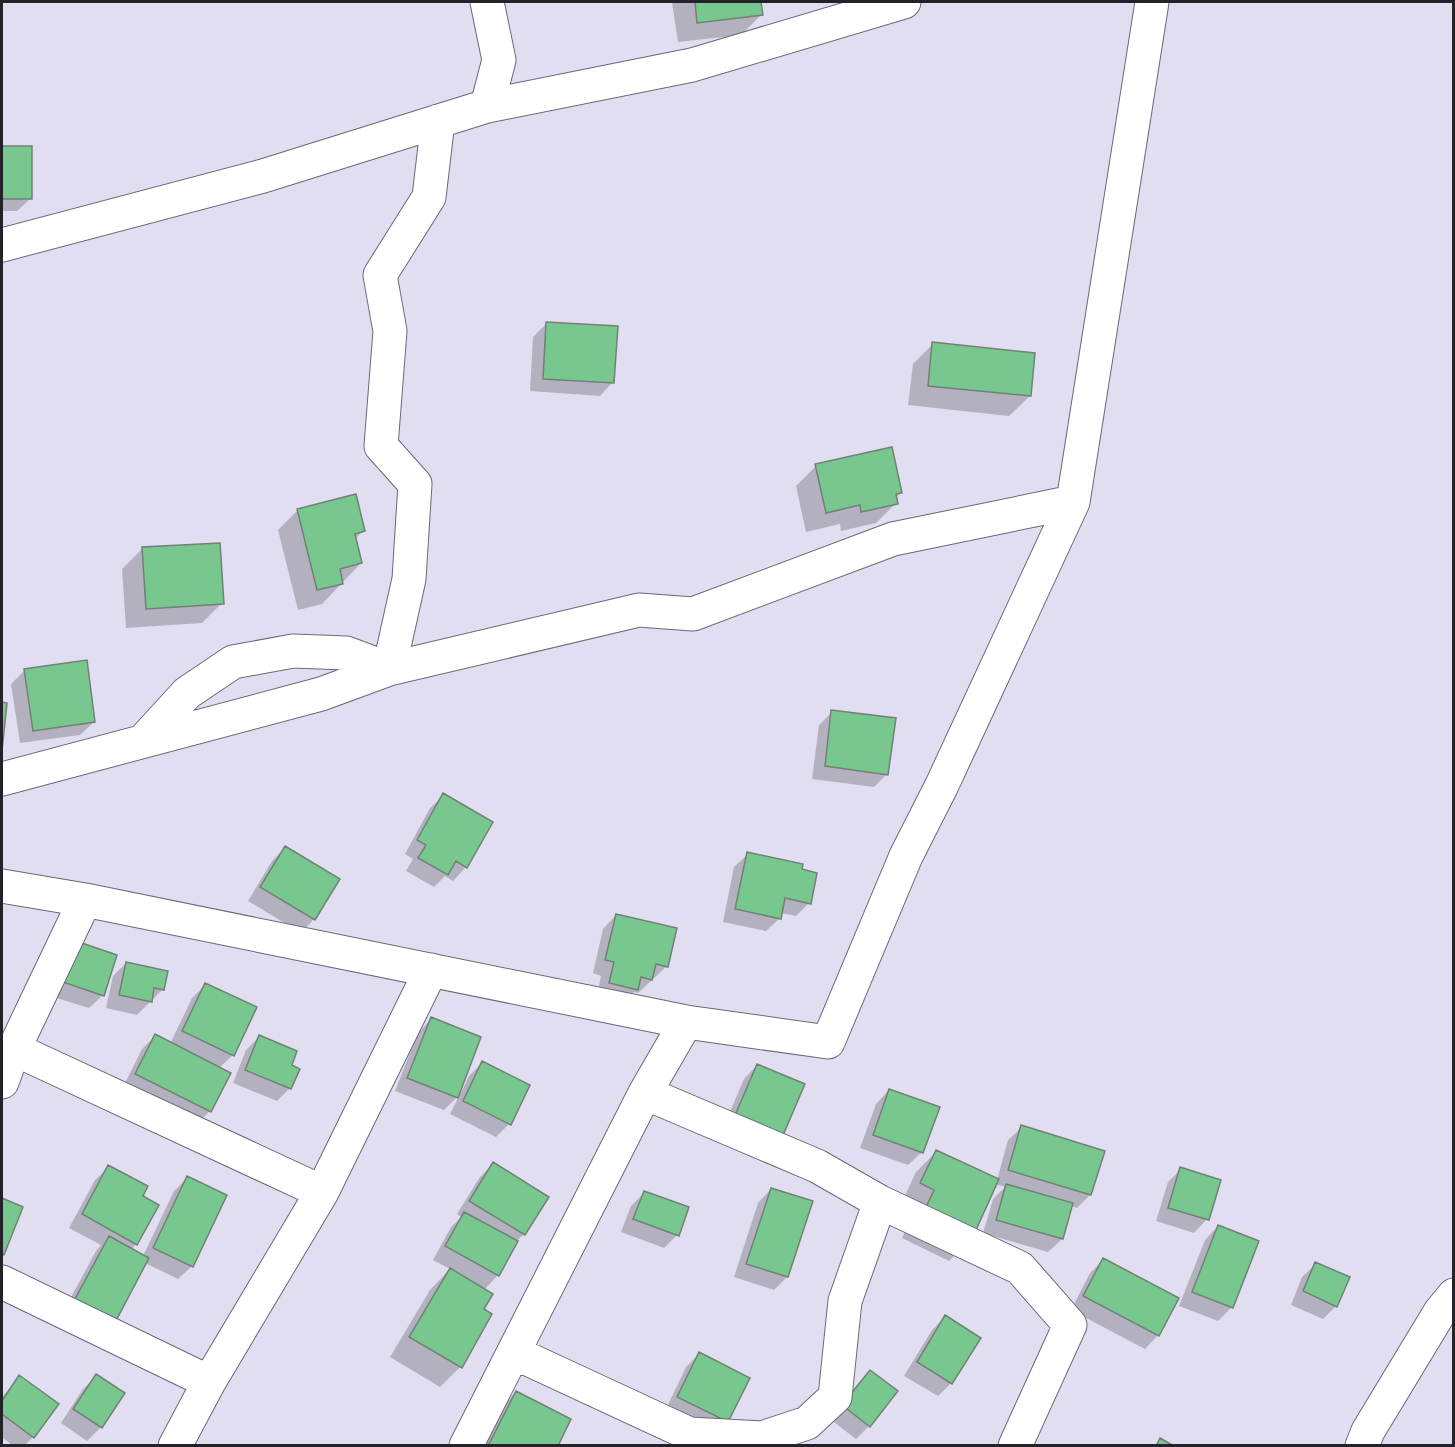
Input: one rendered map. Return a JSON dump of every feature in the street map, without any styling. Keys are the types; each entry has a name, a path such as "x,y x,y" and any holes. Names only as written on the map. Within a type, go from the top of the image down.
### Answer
{"street":[{"path":"487,2 499,60 487,106"},
{"path":"2,245 262,176 487,106 692,65 904,2"},
{"path":"2,886 85,900 686,1022 828,1042 906,856 942,785 1073,502 1152,2"},
{"path":"389,669 409,579 415,484 381,446 390,331 380,275 429,197 438,121"},
{"path":"2,779 321,694 389,669 639,610 693,614 893,538 1073,502"},
{"path":"144,740 187,693 233,662 293,651 346,654 389,669"},
{"path":"2,900 33,891"},
{"path":"2,1082 14,1049 85,900"},
{"path":"175,1446 209,1382 322,1192 430,970"},
{"path":"466,1446 645,1092 686,1022"},
{"path":"14,1049 322,1192"},
{"path":"645,1092 817,1166 880,1202 1020,1268 1070,1325 1015,1446"},
{"path":"515,1353 702,1440 762,1438 807,1424 835,1398 845,1301 880,1202"},
{"path":"2,1282 209,1382"},
{"path":"1362,1446 1368,1431 1440,1312 1454,1294"}],"building":[{"path":"695,2 761,2 763,15 697,23"},
{"path":"2,146 32,146 32,199 2,199"},
{"path":"546,322 618,326 614,383 543,379"},
{"path":"932,342 1035,353 1031,396 928,386"},
{"path":"892,447 902,493 896,494 898,504 861,512 860,505 826,513 815,464"},
{"path":"356,494 365,531 355,534 362,563 340,569 343,584 317,590 297,509"},
{"path":"220,543 224,604 146,609 142,547"},
{"path":"87,660 95,722 33,731 24,669"},
{"path":"2,702 7,703 2,751"},
{"path":"831,710 896,718 888,775 825,766"},
{"path":"443,793 493,822 467,868 456,861 448,875 418,858 426,845 417,840"},
{"path":"285,846 340,879 315,920 260,887"},
{"path":"747,852 803,864 802,869 817,873 811,904 785,898 781,919 735,909"},
{"path":"616,914 677,928 668,967 656,964 652,980 641,977 638,990 609,983 614,962 605,960"},
{"path":"73,940 117,955 104,996 60,981"},
{"path":"126,962 168,971 164,990 154,988 152,1002 119,995"},
{"path":"205,983 257,1007 234,1056 182,1031"},
{"path":"431,1017 481,1037 458,1098 407,1078"},
{"path":"155,1034 231,1073 211,1112 135,1074"},
{"path":"259,1035 297,1051 292,1065 300,1069 291,1089 245,1070"},
{"path":"482,1061 530,1085 511,1125 463,1101"},
{"path":"757,1064 805,1084 778,1147 730,1127"},
{"path":"889,1089 940,1107 923,1153 873,1135"},
{"path":"1021,1125 1105,1151 1091,1195 1008,1170"},
{"path":"936,1150 999,1179 971,1241 921,1218 934,1190 920,1183"},
{"path":"493,1162 549,1197 525,1235 469,1201"},
{"path":"108,1165 148,1186 143,1196 159,1205 137,1245 82,1214"},
{"path":"1180,1167 1221,1180 1209,1220 1168,1208"},
{"path":"187,1176 227,1195 193,1267 153,1248"},
{"path":"1006,1184 1073,1203 1063,1239 996,1220"},
{"path":"771,1188 813,1201 788,1277 746,1264"},
{"path":"644,1191 689,1207 679,1236 633,1219"},
{"path":"2,1198 23,1207 4,1255 2,1254"},
{"path":"464,1212 518,1241 499,1276 445,1246"},
{"path":"1218,1225 1259,1241 1233,1308 1192,1292"},
{"path":"109,1236 149,1258 109,1334 68,1312"},
{"path":"1103,1258 1179,1298 1159,1336 1083,1296"},
{"path":"1315,1262 1350,1277 1337,1307 1303,1291"},
{"path":"450,1268 493,1294 484,1309 492,1314 462,1368 409,1337"},
{"path":"945,1315 981,1338 952,1384 917,1362"},
{"path":"699,1352 750,1378 728,1422 677,1397"},
{"path":"870,1370 898,1391 870,1427 842,1405"},
{"path":"96,1374 125,1393 102,1428 73,1409"},
{"path":"19,1375 59,1404 34,1438 2,1414 2,1401"},
{"path":"516,1391 571,1419 558,1446 488,1446"},
{"path":"1160,1438 1174,1446 1156,1446"}]}
